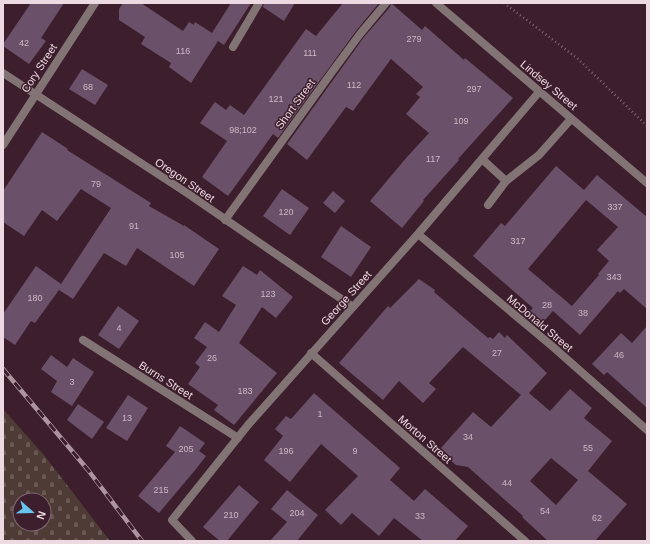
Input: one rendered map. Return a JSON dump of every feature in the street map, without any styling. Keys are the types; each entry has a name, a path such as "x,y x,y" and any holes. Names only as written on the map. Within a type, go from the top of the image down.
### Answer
{"street":[{"name":"Cory Street","path":"3,145 95,3"},
{"path":"232,47 259,3"},
{"name":"Short Street","path":"225,220 360,34 386,3"},
{"name":"Lindsey Street","path":"436,3 647,183"},
{"name":"Oregon Street","path":"3,73 353,307"},
{"name":"George Street","path":"192,541 172,520 238,438 418,234 540,92"},
{"path":"488,205 506,181 539,155 572,119"},
{"path":"482,159 506,181"},
{"name":"McDonald Street","path":"418,234 552,346 647,430"},
{"name":"Burns Street","path":"83,340 238,438"},
{"name":"Morton Street","path":"311,354 525,541"}],"path":[{"path":"504,3 577,58 647,126"}],"green space":[{"path":"3,409 44,455 110,541 3,541"}],"building":[{"path":"31,3 64,3 41,38 46,41 29,64 3,46 3,44"},
{"path":"123,3 141,3 183,31 189,22 194,25 195,22 212,33 231,3 251,3 224,45 218,41 191,83 169,67 171,63 141,44 145,37 119,20 119,9"},
{"path":"264,3 295,3 284,21 263,7"},
{"path":"343,3 379,3 356,31 278,138 273,134 228,196 202,177 227,141 200,123 215,102 226,110 230,105 244,115 306,29 316,36"},
{"path":"391,3 422,30 425,26 464,60 465,58 513,98 458,159 459,160 423,200 424,201 402,228 370,201 429,133 406,114 420,97 416,94 423,87 391,59 353,111 346,107 307,160 287,144 364,37 390,7"},
{"path":"82,69 108,85 95,105 69,89"},
{"path":"42,132 68,149 67,150 151,203 149,206 184,225 219,249 194,286 137,248 126,266 104,253 73,299 59,290 35,323 31,321 15,345 3,337 3,314 36,266 61,284 111,208 81,189 57,221 42,210 24,236 3,222 3,191"},
{"path":"556,166 584,190 597,175 647,217 647,309 624,289 620,293 618,291 580,335 553,311 543,322 530,311 533,308 473,256 501,223 505,226","holes":["586,200 618,227 597,250 609,261 572,306 528,269"]},
{"path":"282,189 309,208 290,235 263,216"},
{"path":"333,191 345,201 335,213 323,203"},
{"path":"341,226 371,247 351,277 321,257"},
{"path":"243,266 257,275 260,270 293,297 276,318 262,307 239,343 277,373 234,425 214,410 218,405 188,384 200,367 195,363 207,347 194,338 205,322 219,332 236,305 222,296"},
{"path":"419,279 435,290 434,292 488,338 490,337 493,339 499,332 505,338 507,335 547,373 529,393 550,411 570,389 592,408 584,418 612,441 588,471 627,504 595,541 548,541 522,517 523,516 468,467 456,465 441,448 473,412 491,427 521,395 463,347 429,383 436,389 423,403 399,381 383,400 339,363 388,306 390,308","holes":["551,458 578,480 556,505 530,481"]},
{"path":"118,306 139,321 119,349 98,335"},
{"path":"647,326 647,408 607,372 604,375 592,364 621,333 632,343"},
{"path":"51,355 67,367 73,358 94,372 72,406 51,392 57,381 41,369"},
{"path":"314,393 400,468 390,480 414,501 425,489 468,526 455,541 423,541 394,518 379,536 352,513 341,525 325,510 358,476 321,444 290,482 264,460 283,436 275,429 286,416 291,419"},
{"path":"128,395 148,408 127,441 106,428"},
{"path":"78,404 104,422 92,439 67,420"},
{"path":"180,426 205,443 199,451 206,456 159,513 138,496 175,452 166,446"},
{"path":"239,485 259,502 227,541 220,541 203,527"},
{"path":"287,490 318,515 297,541 270,541 287,522 271,509"}],"railway":[{"path":"3,369 88,470 142,541"}]}
